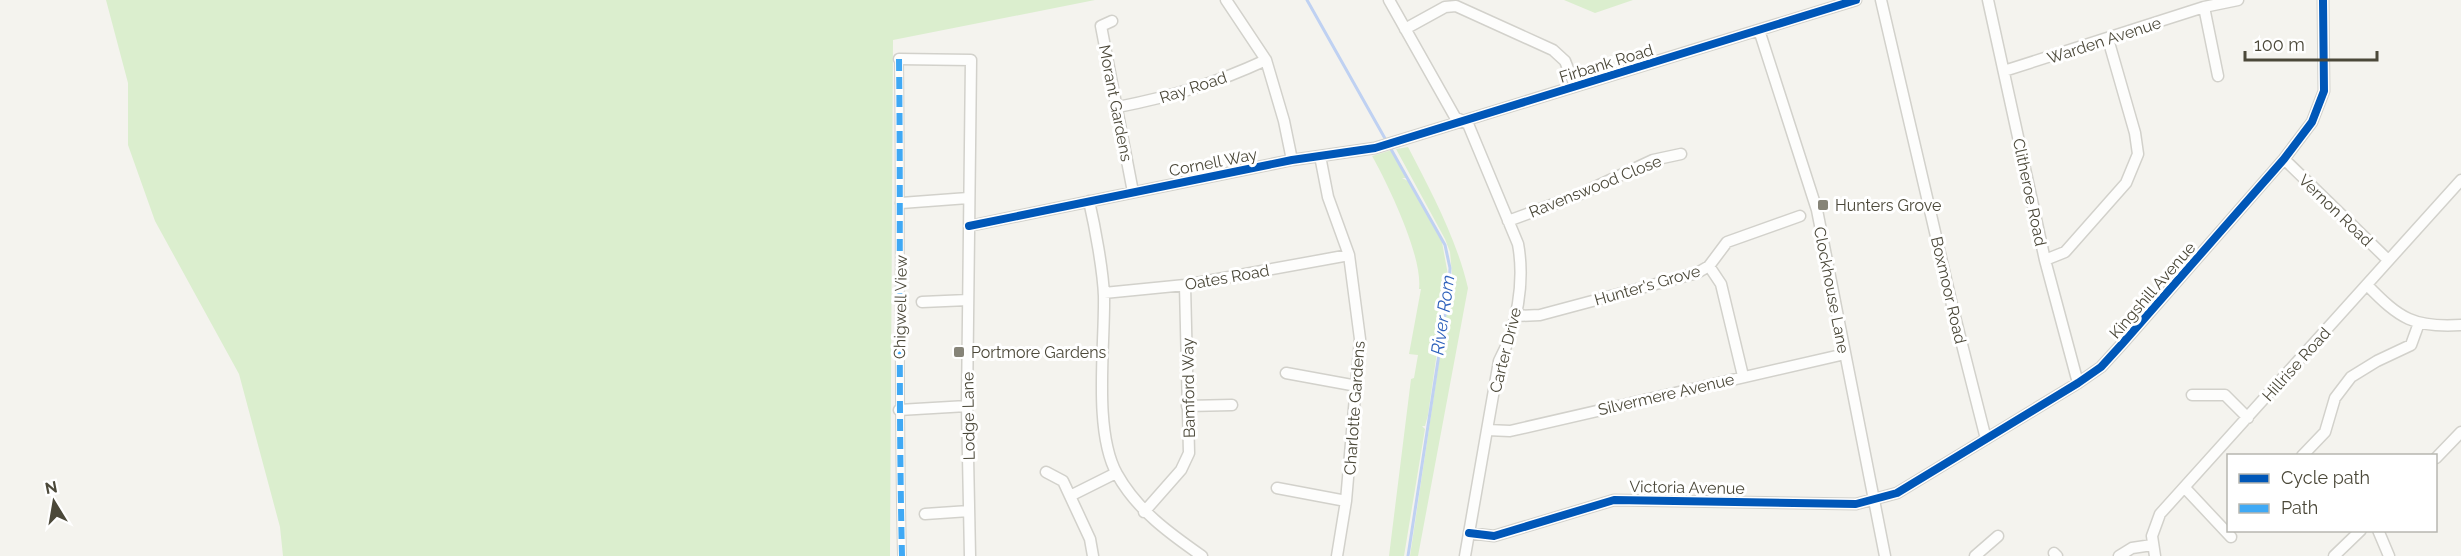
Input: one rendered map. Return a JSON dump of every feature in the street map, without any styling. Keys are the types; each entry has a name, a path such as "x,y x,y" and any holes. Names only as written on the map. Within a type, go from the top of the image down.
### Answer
{"street":[{"path":"1226,0 1266,60 1284,122 1292,160"},
{"name":"Carter Drive","path":"1389,0 1455,117 1468,124 1508,221 1521,260 1516,316 1510,341 1499,361 1466,556"},
{"name":"Firbank Road","path":"1461,120 1856,0"},
{"name":"Boxmoor Road","path":"1881,0 1952,305 1986,439"},
{"name":"Clitheroe Road","path":"1988,0 2045,260 2078,383"},
{"name":"Warden Avenue","path":"2004,71 2204,8 2238,0"},
{"name":"Kingshill Avenue","path":"1873,500 1897,493 2078,383 2108,359 2284,159 2312,122 2324,91 2323,0"},
{"path":"1405,29 1445,7 1456,6 1553,50 1565,61 1575,86"},
{"path":"2204,8 2218,76"},
{"name":"Morant Gardens","path":"1112,21 1101,26 1133,192"},
{"name":"Clockhouse Lane","path":"1759,30 1820,226 1885,556"},
{"path":"2045,260 2065,252 2126,183 2138,154 2135,133 2108,39"},
{"name":"Lodge Lane","path":"899,59 971,60 967,406 970,556"},
{"name":"Chigwell View","path":"899,59 901,202 898,410 902,556"},
{"name":"Ray Road","path":"1118,107 1169,97 1218,82 1266,60"},
{"name":"Cornell Way","path":"969,226 1292,160 1379,146 1461,120"},
{"name":"Ravenswood Close","path":"1508,221 1578,195 1653,160 1682,154"},
{"name":"Charlotte Gardens","path":"1320,156 1328,197 1349,255 1360,339 1346,501 1337,556"},
{"name":"Vernon Road","path":"2284,159 2388,260"},
{"name":"Hillrise Road","path":"2154,551 2154,528 2160,514 2461,180"},
{"path":"1812,195 1800,216 1820,226"},
{"path":"901,202 968,198"},
{"path":"1089,201 1104,293 1102,382 1106,440 1116,473 1144,512 1202,556"},
{"name":"Hunter's Grove","path":"1516,316 1540,315 1697,273 1709,266 1727,242 1800,216"},
{"name":"Oates Road","path":"1104,293 1185,285 1349,255"},
{"path":"1709,266 1721,284 1743,376"},
{"name":"Bamford Way","path":"1144,512 1181,470 1189,453 1185,285"},
{"path":"2367,285 2389,308 2419,323 2430,327 2461,325"},
{"path":"922,302 968,300"},
{"path":"2304,454 2325,432 2335,398 2351,377 2377,361 2411,345 2419,323"},
{"name":"Silvermere Avenue","path":"1487,430 1510,431 1845,354"},
{"path":"1287,373 1357,386"},
{"path":"2192,395 2225,395 2248,418"},
{"path":"1187,406 1232,405"},
{"path":"898,410 967,406"},
{"path":"2437,457 2461,432"},
{"path":"1046,471 1063,481 1090,539 1093,556"},
{"path":"1071,496 1116,473"},
{"path":"1277,488 1346,501"},
{"path":"2185,488 2230,537"},
{"name":"Victoria Avenue","path":"1469,533 1494,536 1586,506 1614,500 1856,504 1873,500"},
{"path":"925,514 969,511"},
{"path":"2334,556 2360,532"},
{"path":"2378,532 2389,556"},
{"path":"1975,556 1998,536"},
{"path":"2119,556 2132,548 2154,551"}],"green space":[{"path":"106,0 1095,0 893,40 890,556 283,556 280,527 239,374 155,221 128,145 128,83"},
{"path":"1564,0 1633,0 1595,13"},
{"path":"1408,147 1450,234 1468,288 1418,556 1410,556 1452,274 1450,252 1445,239 1396,149"},
{"path":"1392,150 1408,178 1402,178 1410,182 1442,242 1448,275 1428,415 1425,426 1422,426 1425,429 1404,556 1389,556 1411,379 1414,378 1418,355 1409,354 1421,289 1419,289 1416,259 1403,221 1372,156"}],"waterway":[{"name":"River Rom","path":"1307,0 1445,245 1450,268 1449,289 1408,556"}],"marked path":[{"path":"899,59 902,556"}],"cycle path":[{"path":"969,226 1292,160 1375,148 1856,0"},
{"path":"1469,533 1494,536 1614,500 1856,504 1897,493 2078,383 2101,367 2122,344 2284,159 2312,122 2324,91 2323,0"}],"place":[{"name":"Hunters Grove","path":"1823,205"},
{"name":"Portmore Gardens","path":"959,352"}]}
